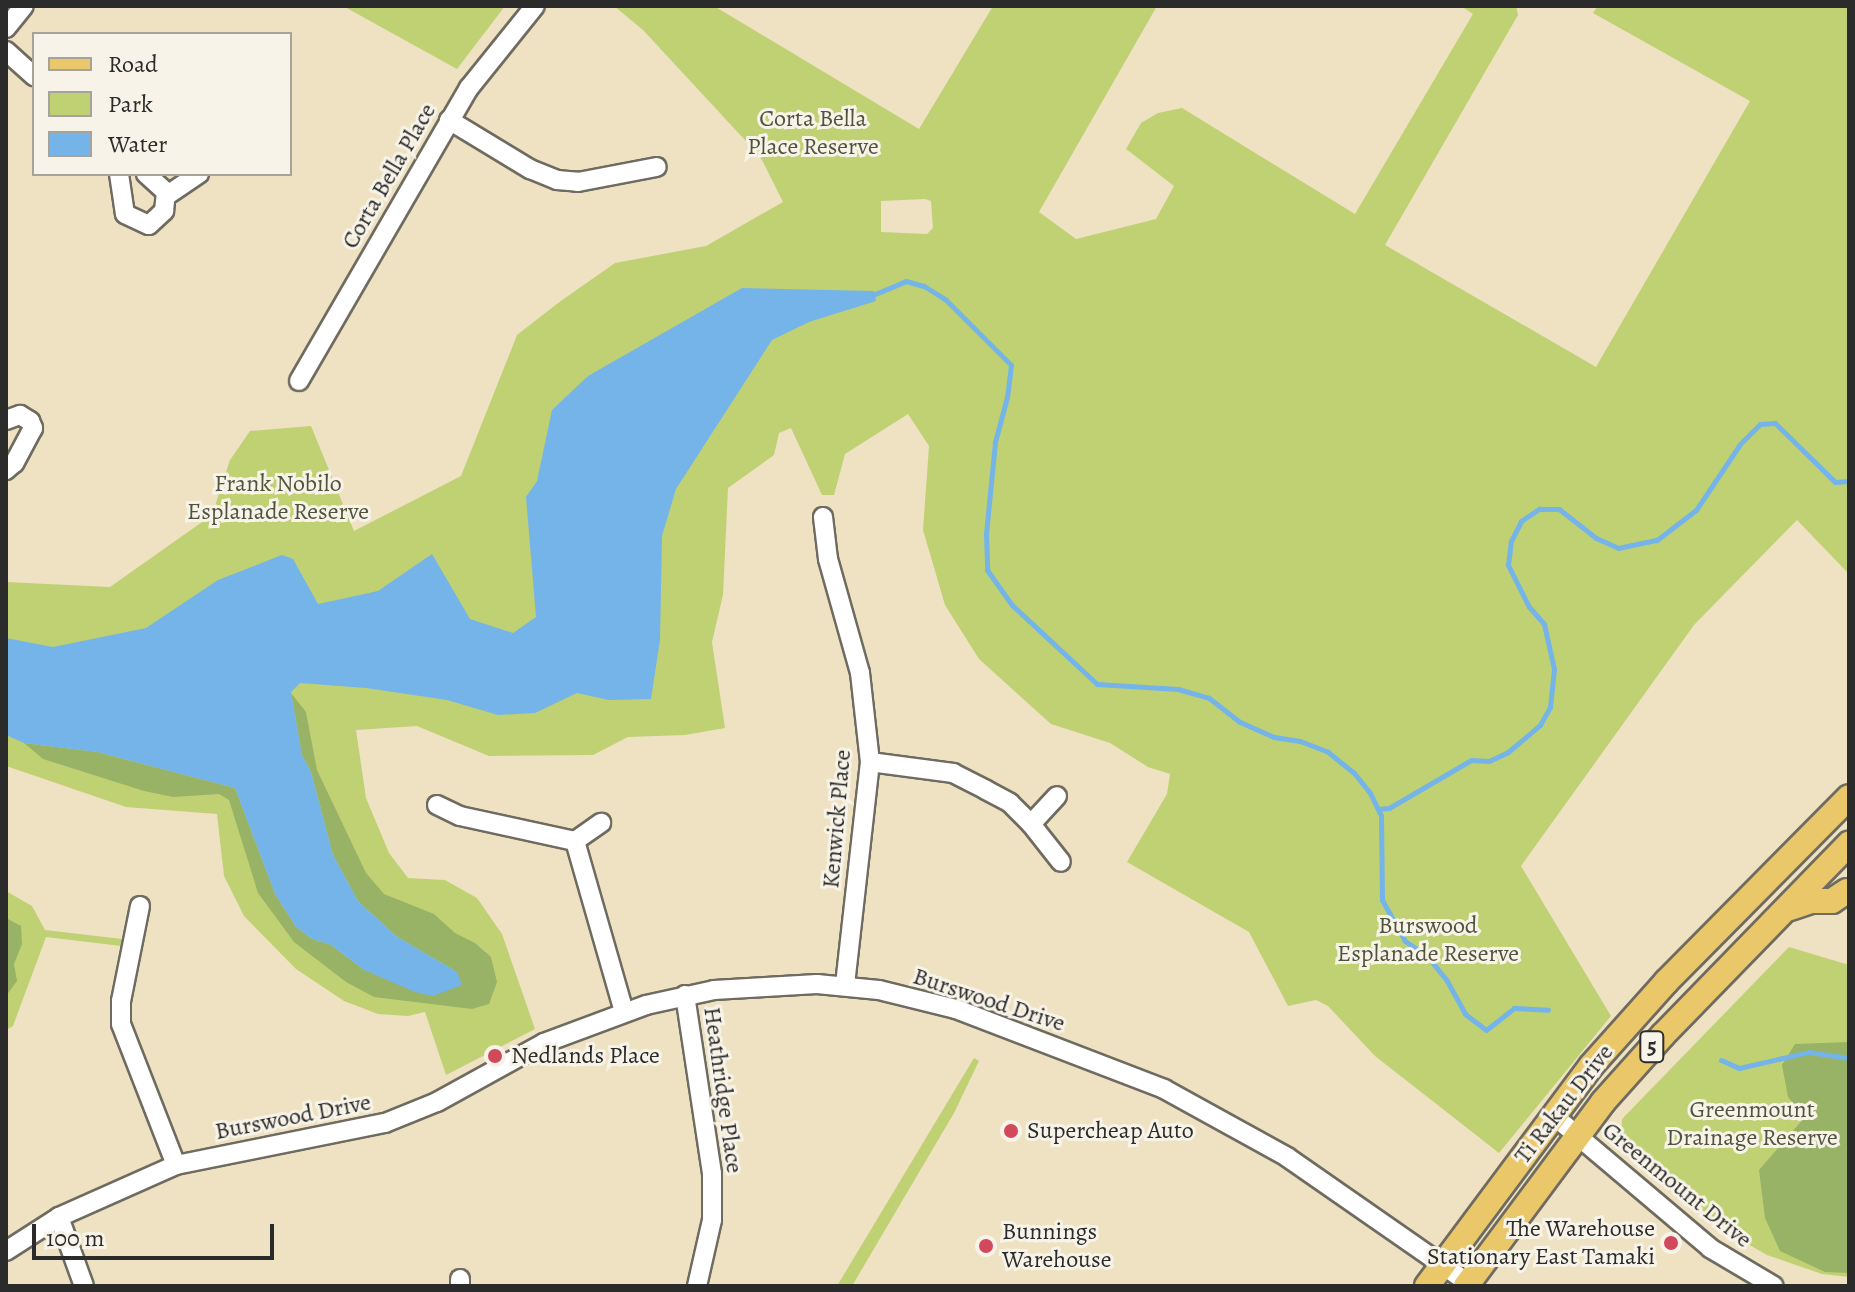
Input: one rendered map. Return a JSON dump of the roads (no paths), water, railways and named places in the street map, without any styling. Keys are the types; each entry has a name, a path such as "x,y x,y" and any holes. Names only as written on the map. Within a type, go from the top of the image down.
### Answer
{"main road":[{"name":"Ti Rakau Drive","path":"1434,1276 1591,1066 1849,797"},
{"name":"Ti Rakau Drive","path":"1467,1284 1603,1102 1663,1035 1849,844"},
{"path":"1709,940 1721,944 1729,940 1769,898 1808,864 1849,844"},
{"path":"1790,908 1811,901 1832,901 1847,891"},
{"path":"1663,1035 1675,1000 1707,959 1711,949 1709,940"}],"street":[{"path":"6,28 24,6"},
{"name":"Corta Bella Place","path":"299,381 469,88 535,6"},
{"path":"6,51 32,74"},
{"path":"449,120 530,169 557,180 578,182 657,167"},
{"path":"119,176 125,214 137,223 149,225 164,211 166,196 196,176"},
{"path":"148,176 166,196"},
{"path":"6,420 20,415 30,421 33,428 14,463 6,470"},
{"name":"Kenwick Place","path":"823,517 828,559 860,673 870,762 845,986"},
{"path":"870,762 953,773 1010,803 1061,862"},
{"path":"1031,824 1057,796"},
{"path":"437,805 460,816 575,841 601,823"},
{"path":"575,841 624,1012"},
{"path":"140,906 121,1001 121,1024 176,1165"},
{"name":"Burswood Drive","path":"6,1251 59,1217 176,1165 385,1123 437,1102 544,1043 624,1012 685,995 763,985 845,986 956,1009 1164,1089 1287,1157 1434,1276 1467,1284"},
{"name":"Heathridge Place","path":"685,995 712,1174 712,1220 697,1286"},
{"name":"Greenmount Drive","path":"1554,1116 1710,1248 1774,1286"},
{"path":"59,1217 84,1286"}],"water":[{"path":"742,288 874,291 876,301 809,322 772,340 676,489 662,536 660,640 651,699 609,700 577,693 535,713 498,715 447,700 366,688 300,683 291,692 302,755 311,772 333,855 358,901 396,936 457,972 462,985 433,996 415,992 364,970 331,945 312,939 296,927 275,894 235,788 97,752 24,743 6,735 6,638 53,647 146,628 218,580 282,555 293,559 318,604 378,591 432,554 470,619 513,633 536,617 526,497 537,481 552,410 588,376"}],"waterway":[{"path":"868,297 906,281 924,286 946,300 1011,365 1007,397 995,442 986,534 987,570 1012,605 1097,684 1178,689 1209,698 1240,722 1274,737 1300,741 1328,752 1354,773 1370,793 1381,816 1382,900 1405,941 1427,956 1447,981 1465,1014 1486,1030 1514,1008 1548,1010"},
{"path":"1378,809 1389,808 1471,760 1489,761 1508,752 1540,725 1550,707 1554,669 1544,624 1529,607 1508,565 1511,541 1521,521 1539,509 1559,509 1596,538 1618,548 1657,540 1696,510 1740,444 1760,424 1775,423 1835,482 1849,481"},
{"path":"1721,1060 1739,1068 1809,1052 1849,1058"}],"place":[{"name":"Nedlands Place","path":"495,1056"},
{"name":"Supercheap Auto","path":"1011,1131"},
{"name":"The Warehouse Stationary East Tamaki","path":"1671,1243"},
{"name":"Bunnings Warehouse","path":"986,1246"}],"park label":[{"name":"Corta Bella Place Reserve","path":"813,133"},
{"name":"Frank Nobilo Esplanade Reserve","path":"278,498"},
{"name":"Burswood Esplanade Reserve","path":"1428,940"},
{"name":"Greenmount Drainage Reserve","path":"1752,1124"}]}
